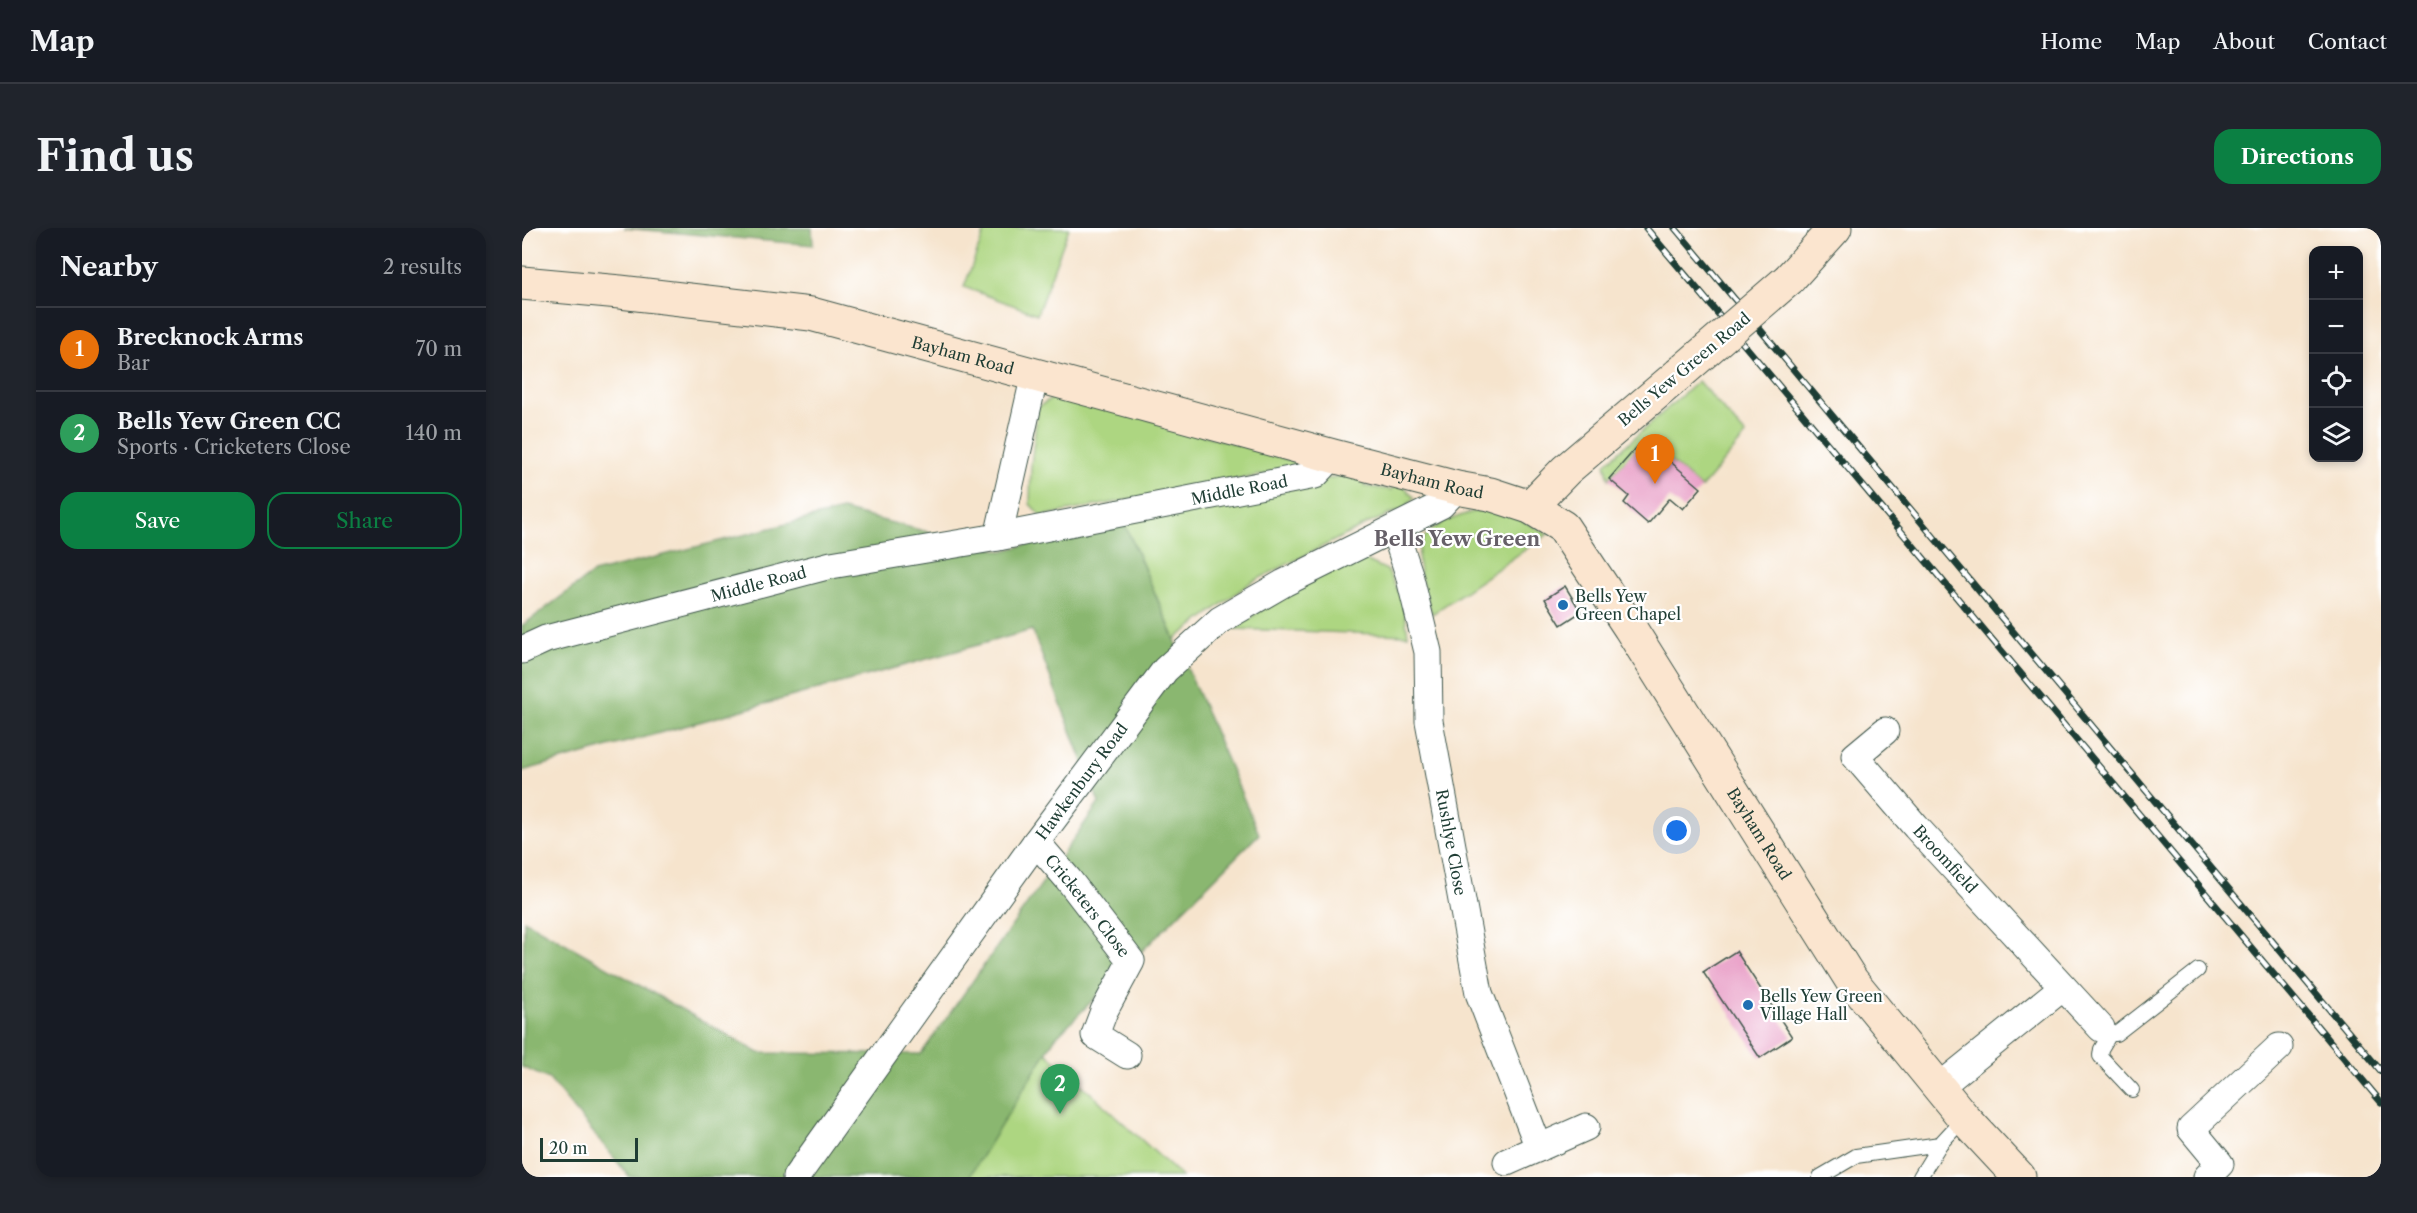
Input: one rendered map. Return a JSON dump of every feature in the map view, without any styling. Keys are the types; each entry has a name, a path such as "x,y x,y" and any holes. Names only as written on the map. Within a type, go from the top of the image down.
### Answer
{"main road":[{"name":"Bells Yew Green Road","path":"1530,507 1566,470 1790,279 1834,228"},
{"name":"Bayham Road","path":"522,283 620,291 811,314 1333,456 1457,488 1490,494 1530,507 1563,527 1630,628 1852,981 1964,1118 2019,1177"}],"street":[{"path":"998,537 1035,374"},
{"name":"Middle Road","path":"522,650 546,639 831,565 998,537 1315,475 1333,456"},
{"name":"Hawkenbury Road","path":"796,1177 1036,842 1165,670 1220,620 1284,583 1442,505 1457,488"},
{"name":"Rushlye Close","path":"1394,529 1409,574 1428,652 1429,721 1479,993 1539,1149"},
{"name":"Broomfield","path":"1885,731 1855,756 2063,987 2106,1031"},
{"name":"Cricketers Close","path":"1036,842 1068,879 1131,961 1104,1011 1095,1035 1127,1055"},
{"path":"1939,1087 2063,987"},
{"path":"2219,1173 2191,1129 2279,1047"},
{"path":"1507,1162 1586,1127"}],"lane":[{"path":"2132,1090 2100,1056 2106,1031 2116,1034 2198,970"},
{"path":"1920,1177 1940,1144 1964,1118"},
{"path":"1820,1177 1856,1156 1940,1144"}],"green space":[{"path":"624,228 812,228 813,245"},
{"path":"986,228 1069,228 1037,314 964,287"},
{"path":"1698,381 1746,435 1701,488 1645,439 1609,479 1605,464"},
{"path":"1060,393 1310,466 1041,516 1030,504 1031,465 1038,407"},
{"path":"1347,474 1365,478 1364,486 1392,490 1394,486 1405,487 1414,498 1403,509 1367,524 1250,583 1175,639 1123,520"},
{"path":"1486,508 1508,513 1548,534 1432,614 1420,570 1418,555 1422,542 1429,532 1442,523"},
{"path":"842,510 1002,551 1123,520 1259,834 1055,1038 969,1177 630,1177 549,1079 522,1067 524,920 759,1053 921,1054 1099,803 1032,630 522,771 522,626 593,573"},
{"path":"1365,560 1387,570 1403,601 1408,635 1235,629 1280,596 1313,576 1347,563"},
{"path":"1046,1052 1182,1177 965,1177"}],"building":[{"path":"1644,439 1701,488 1683,509 1670,498 1648,524 1624,503 1629,496 1609,479"},
{"name":"Bells Yew Green Chapel","path":"1565,586 1581,612 1561,625 1545,599"},
{"name":"Bells Yew Green Village Hall","path":"1736,951 1792,1037 1760,1058 1703,972"}],"railway":[{"path":"1646,228 2381,1102"},
{"path":"1675,228 2381,1071"}],"place":[{"name":"Brecknock Arms","path":"1655,484"},
{"name":"Bells Yew Green Chapel","path":"1563,605"},
{"name":"Bells Yew Green Village Hall","path":"1748,1005"},
{"name":"Bells Yew Green CC","path":"1060,1114"}],"district":[{"name":"Bells Yew Green","path":"1457,539"}]}
